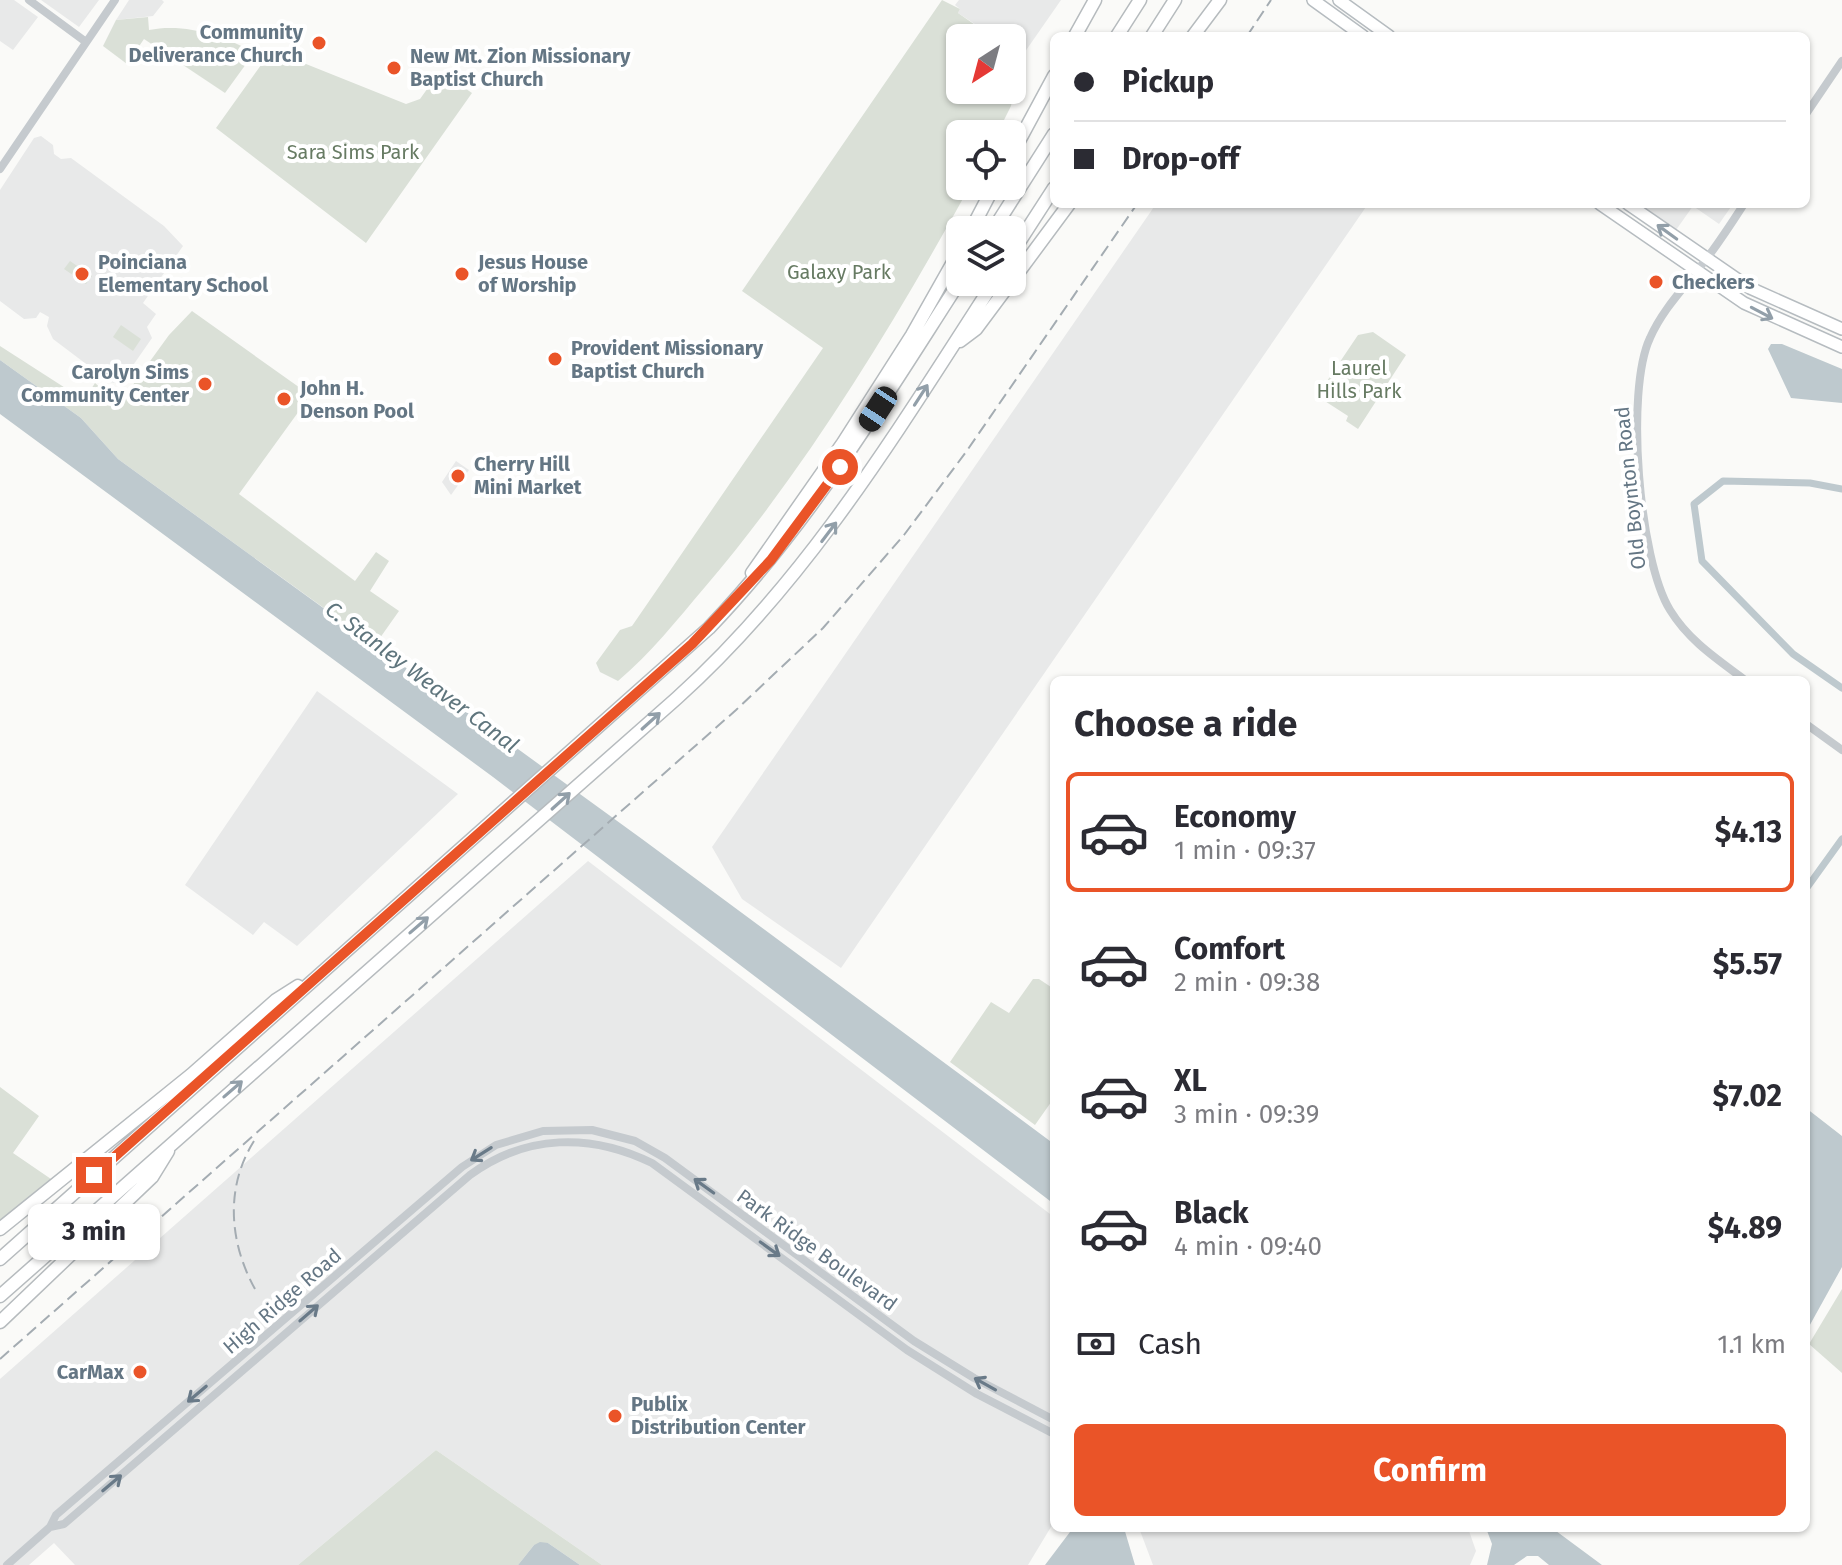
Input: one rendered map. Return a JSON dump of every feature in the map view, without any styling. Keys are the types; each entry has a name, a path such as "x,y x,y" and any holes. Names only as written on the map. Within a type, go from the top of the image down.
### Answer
{"highway":[{"path":"1077,32 1095,0"},
{"path":"1120,32 1140,0"},
{"path":"1155,32 1175,0"},
{"path":"1196,32 1220,0"},
{"path":"1026,128 1050,83"},
{"path":"1002,216 1050,140"},
{"path":"1026,231 1050,194"},
{"path":"1026,263 1066,208"},
{"path":"740,594 765,551 819,480 901,353 946,274"},
{"path":"0,1259 684,652 740,594 827,487 950,296"},
{"path":"0,1296 711,667 791,581 855,498 985,296"},
{"path":"951,348 976,329 1001,296"},
{"path":"0,1229 191,1075 276,1000 328,968"},
{"path":"0,1322 152,1177 174,1141"}],"main road":[{"path":"1313,0 1357,32"},
{"path":"1343,3 1383,32"},
{"path":"1606,208 1695,273 1769,317 1842,347"},
{"path":"1634,208 1706,260 1775,301 1842,329"}],"street":[{"path":"29,0 86,42"},
{"path":"0,169 115,0"},
{"path":"1810,108 1842,61"},
{"name":"Old Boynton Road","path":"1739,676 1709,654 1680,624 1656,581 1647,542 1636,422 1636,383 1656,325 1741,208"},
{"path":"1810,727 1842,750"},
{"name":"Park Ridge Boulevard","path":"554,1129 601,1132 655,1151 914,1341 974,1378 1050,1418"},
{"name":"High Ridge Road","path":"7,1565 50,1527 56,1515 462,1167 509,1139 554,1129"},
{"name":"Park Ridge Boulevard","path":"556,1141 610,1145 652,1163 907,1350 977,1394 1050,1432"},
{"name":"High Ridge Road","path":"50,1527 64,1524 470,1175 507,1153 556,1141"}],"shaded area":[{"path":"0,0 14,0 38,17 13,50 0,41"},
{"path":"41,0 99,0 79,27"},
{"path":"129,0 164,2 153,16 116,20"},
{"path":"959,0 1061,0 1026,50 1026,24 975,24 958,13 960,9 955,5"},
{"name":"Poinciana Elementary School","path":"41,136 53,145 54,154 61,159 71,158 164,226 183,246 143,303 156,314 147,327 152,338 120,384 110,382 53,339 47,326 49,317 40,312 36,318 24,319 0,301 0,190 34,138"},
{"path":"1153,208 1365,208 841,968 742,899 712,847"},
{"path":"1646,208 1692,208 1676,230"},
{"path":"1696,208 1730,208 1719,224"},
{"path":"1771,344 1782,344 1842,369 1842,403 1791,398 1768,349"},
{"path":"0,360 81,418 118,459 642,839 1050,1141 1050,1201 493,777 0,414"},
{"path":"456,461 469,470 451,495 442,482"},
{"path":"317,691 458,794 297,946 264,922 253,935 185,885"},
{"path":"588,861 1050,1214 1050,1529 1028,1565 602,1565 436,1450 298,1565 75,1565 54,1543 29,1565 0,1565 0,1379"},
{"path":"1810,1111 1842,1136 1842,1267 1810,1325"},
{"path":"1070,1532 1125,1532 1135,1565 1045,1565"},
{"path":"1141,1532 1469,1532 1476,1551 1470,1565 1153,1565"},
{"path":"1488,1532 1557,1532 1602,1565 1549,1565 1538,1556 1527,1556 1514,1565 1487,1565 1492,1544"},
{"path":"540,1542 548,1543 580,1565 518,1565"}],"green space":[{"name":"Galaxy Park","path":"942,0 960,9 958,13 974,24 946,24 946,104 1011,104 1004,120 946,120 946,200 962,200 953,216 946,216 946,228 911,290 814,444 779,493 653,648 618,681 600,672 596,663 620,630 632,626 823,348 742,291"},
{"path":"148,17 149,30 190,29 230,41 254,53 225,93 144,39 127,64 103,46 116,20"},
{"name":"Sara Sims Park","path":"273,56 291,58 406,104 420,99 440,71 472,93 366,243 216,128 261,65"},
{"path":"70,261 92,276 86,284 64,269"},
{"path":"192,311 303,390 307,400 239,494 355,581 376,552 389,561 370,591 399,611 375,645 118,459 81,418 0,360 0,346 84,400 95,383 119,404 169,335"},
{"path":"121,325 141,339 133,351 113,337"},
{"name":"Laurel Hills Park","path":"1373,332 1406,355 1358,429 1346,421 1348,416 1317,396 1358,335"},
{"path":"1033,979 1050,986 1050,1104 1035,1125 950,1062 991,1002 1009,1013"},
{"path":"0,1087 39,1116 13,1153 51,1179 0,1220"},
{"path":"1842,1289 1842,1373 1810,1342"},
{"path":"436,1450 602,1565 580,1565 548,1543 534,1545 518,1565 298,1565"}],"waterway":[{"path":"1842,489 1810,483 1723,481 1694,504 1702,561 1793,654 1842,688"},
{"path":"1810,883 1842,839"}],"railway":[{"path":"1250,32 1271,0"},
{"path":"0,1359 736,710 823,628 904,535 966,452 1134,208"},
{"path":"254,1141 238,1177 234,1215 240,1253 255,1289"}],"place":[{"name":"Community Deliverance Church","path":"319,43"},
{"name":"New Mt. Zion Missionary Baptist Church","path":"394,68"},
{"name":"Poinciana Elementary School","path":"82,274"},
{"name":"Jesus House of Worship","path":"462,274"},
{"name":"Checkers","path":"1656,282"},
{"name":"Provident Missionary Baptist Church","path":"555,359"},
{"name":"Carolyn Sims Community Center","path":"205,384"},
{"name":"John H. Denson Pool","path":"284,399"},
{"name":"Cherry Hill Mini Market","path":"458,476"},
{"name":"CarMax","path":"140,1372"},
{"name":"Publix Distribution Center","path":"615,1416"}],"route":[{"path":"94,1175 692,644 771,560 840,467"}],"water label":[{"name":"C. Stanley Weaver Canal","path":"422,677"}]}
